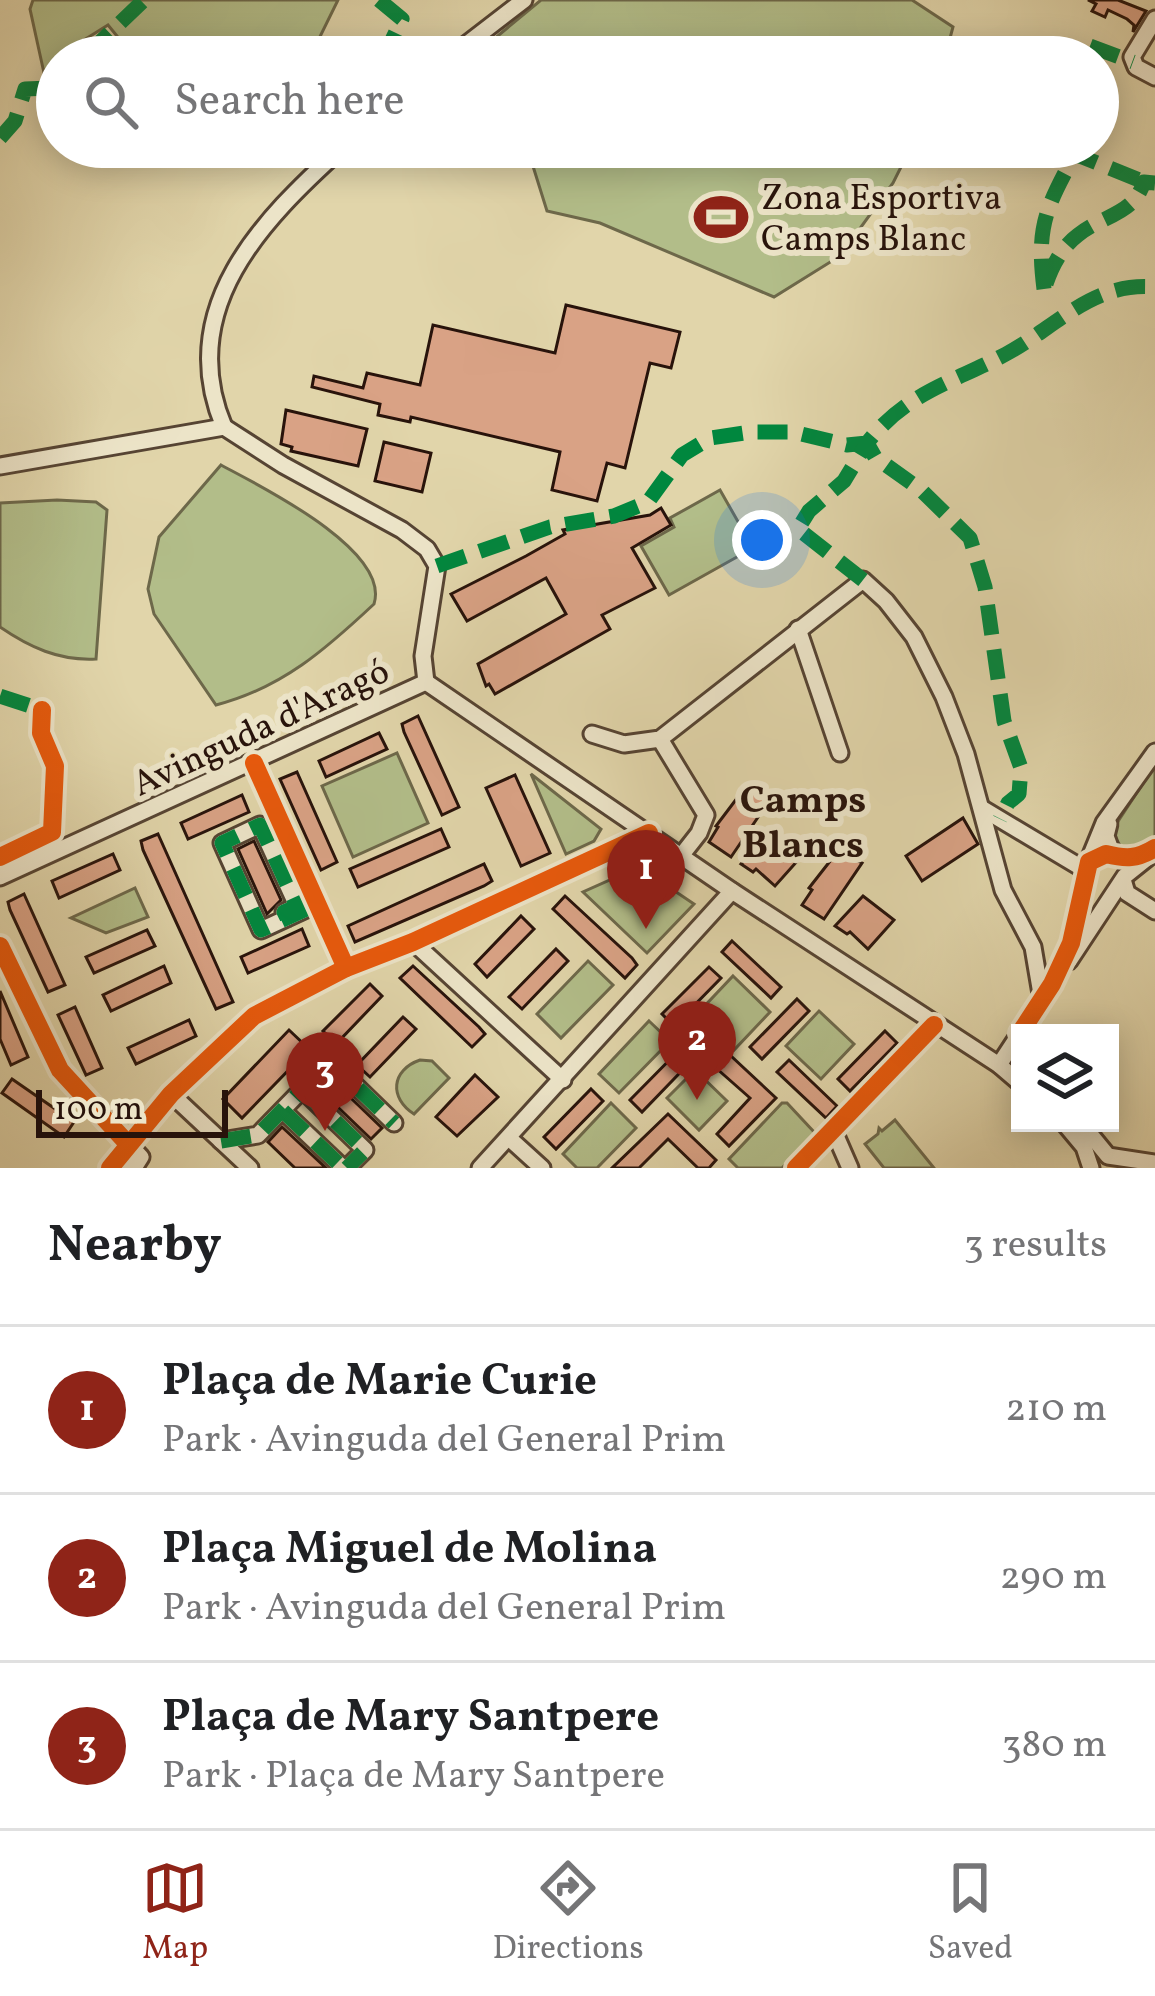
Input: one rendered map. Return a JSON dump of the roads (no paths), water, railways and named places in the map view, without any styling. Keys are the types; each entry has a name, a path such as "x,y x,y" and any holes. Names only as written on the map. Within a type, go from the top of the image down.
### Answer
{"street":[{"path":"477,36 524,0"},
{"path":"1155,20 1135,50 1133,62 1155,77"},
{"path":"320,168 286,199 222,290 211,327 212,394 224,427 427,549 436,566 423,656 426,682"},
{"path":"0,466 224,427"},
{"path":"592,734 624,744 660,739 863,580 914,637 960,737 1003,890 1034,947 1042,1000"},
{"path":"798,629 840,753"},
{"name":"Avinguda d'Aragó","path":"0,877 426,682 934,1025 951,1036 964,1037 1011,1074"},
{"path":"660,739 706,815 681,856"},
{"path":"1052,985 1071,943 1104,823 1155,752"},
{"path":"254,764 346,968"},
{"path":"1117,805 1106,836 1121,884 1126,893 1155,911"},
{"path":"983,808 1088,870 1094,892 1121,884"},
{"path":"286,918 284,912 297,906 260,826 222,843 261,930 317,904"},
{"path":"110,1168 171,1094 254,1016 346,968 649,833"},
{"path":"1088,870 1100,854 1136,858 1155,850"},
{"path":"1026,1024 1121,884 1155,850"},
{"path":"480,1168 732,891"},
{"path":"413,942 563,1080"},
{"path":"0,946 60,1070 141,1157 134,1168"},
{"path":"796,1168 934,1025"},
{"name":"Avinguda d'Aragó","path":"951,1036 955,1047 1011,1078"},
{"path":"1000,1064 1011,1047"},
{"path":"221,1141 258,1135 330,1061 394,1123"},
{"path":"284,1111 345,1168 365,1150 303,1090"},
{"path":"171,1094 250,1168"},
{"path":"833,1129 850,1168"},
{"path":"1071,1132 1091,1168"},
{"path":"508,1138 542,1168"},
{"path":"1100,1154 1150,1162"},
{"path":"1120,1168 1150,1162"}],"place":[{"name":"Zona Esportiva Camps Blanc","path":"721,217"},
{"name":"Plaça de Marie Curie","path":"646,929"},
{"name":"Plaça Miguel de Molina","path":"697,1100"},
{"name":"Plaça de Mary Santpere","path":"325,1131"}],"district":[{"name":"Camps Blancs","path":"803,820"}]}
